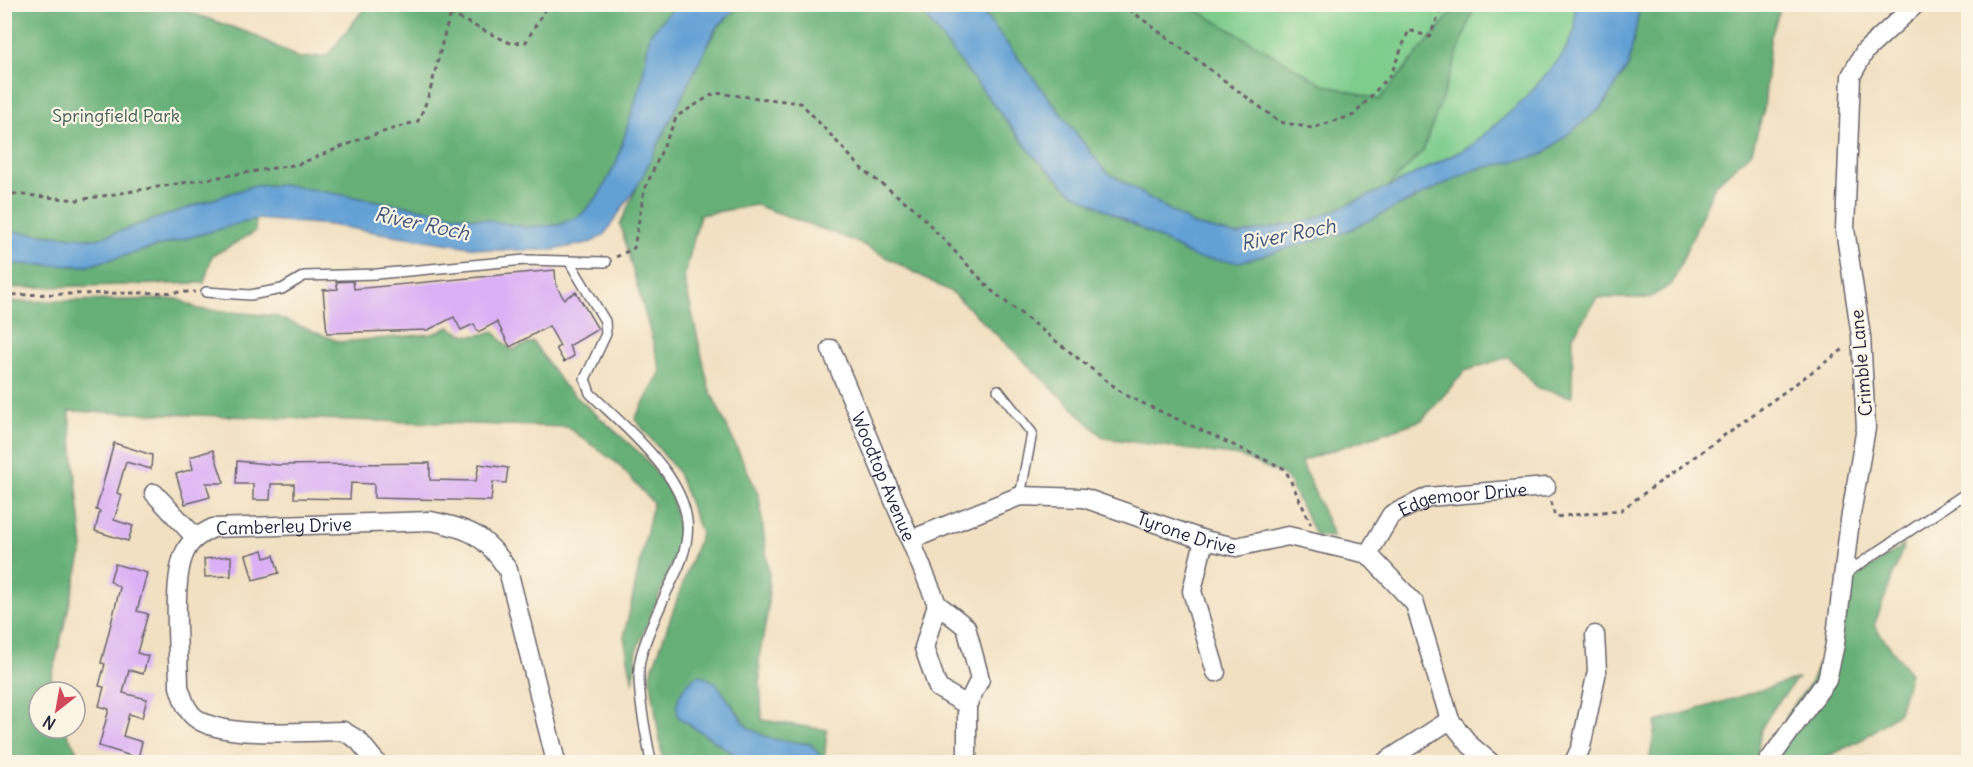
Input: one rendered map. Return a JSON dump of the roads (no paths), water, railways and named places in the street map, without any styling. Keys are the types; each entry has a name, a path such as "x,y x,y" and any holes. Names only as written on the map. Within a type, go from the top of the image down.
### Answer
{"street":[{"name":"Crimble Lane","path":"1768,762 1827,680 1835,644 1843,575 1866,428 1861,336 1845,229 1851,76 1865,51 1916,4"},
{"name":"Woodtop Avenue","path":"831,350 937,604 966,627 980,679 967,705 967,762"},
{"name":"Edgemoor Drive","path":"1368,554 1391,515 1428,497 1546,487"},
{"path":"153,492 195,537"},
{"name":"Tyrone Drive","path":"910,540 1020,496 1084,498 1204,540 1236,548 1288,536 1368,554"},
{"name":"Camberley Drive","path":"376,762 358,740 343,731 228,731 194,718 185,705 179,687 178,572 185,551 195,537 213,528 431,521 460,526 480,536 496,551 508,570 556,762"},
{"path":"1204,540 1192,591 1216,672"},
{"path":"1368,554 1415,604 1450,720 1470,745 1490,762"},
{"path":"937,604 924,648 938,688 967,705"},
{"path":"1574,762 1581,747 1597,671 1595,636"},
{"path":"1385,762 1450,720"}],"lane":[{"path":"206,292 250,295 282,288 304,276 377,274 525,260 606,262"},
{"path":"569,261 605,321 606,334 585,379 590,393 657,460 675,486 685,510 688,533 683,557 655,619 639,666 651,762"},
{"path":"998,390 1032,433 1020,496"},
{"path":"1843,575 1968,492"}],"water":[{"name":"River Roch","path":"676,5 740,5 716,28 638,185 604,235 592,242 553,250 489,250 330,225 256,219 87,266 5,264 5,231 97,239 252,186 286,185 526,227 559,225 581,215 599,195 616,164 642,80 650,34"},
{"name":"River Roch","path":"916,5 977,5 1105,171 1194,225 1237,235 1314,219 1387,188 1471,146 1522,102 1562,56 1575,30 1575,5 1640,5 1629,64 1603,106 1542,155 1473,170 1345,232 1240,262 1196,258 1070,191 1034,156"},
{"path":"699,674 716,683 748,728 771,739 810,744 820,755 820,762 746,762 678,717 677,703 681,692"}],"park label":[{"name":"Springfield Park","path":"116,115"}]}
